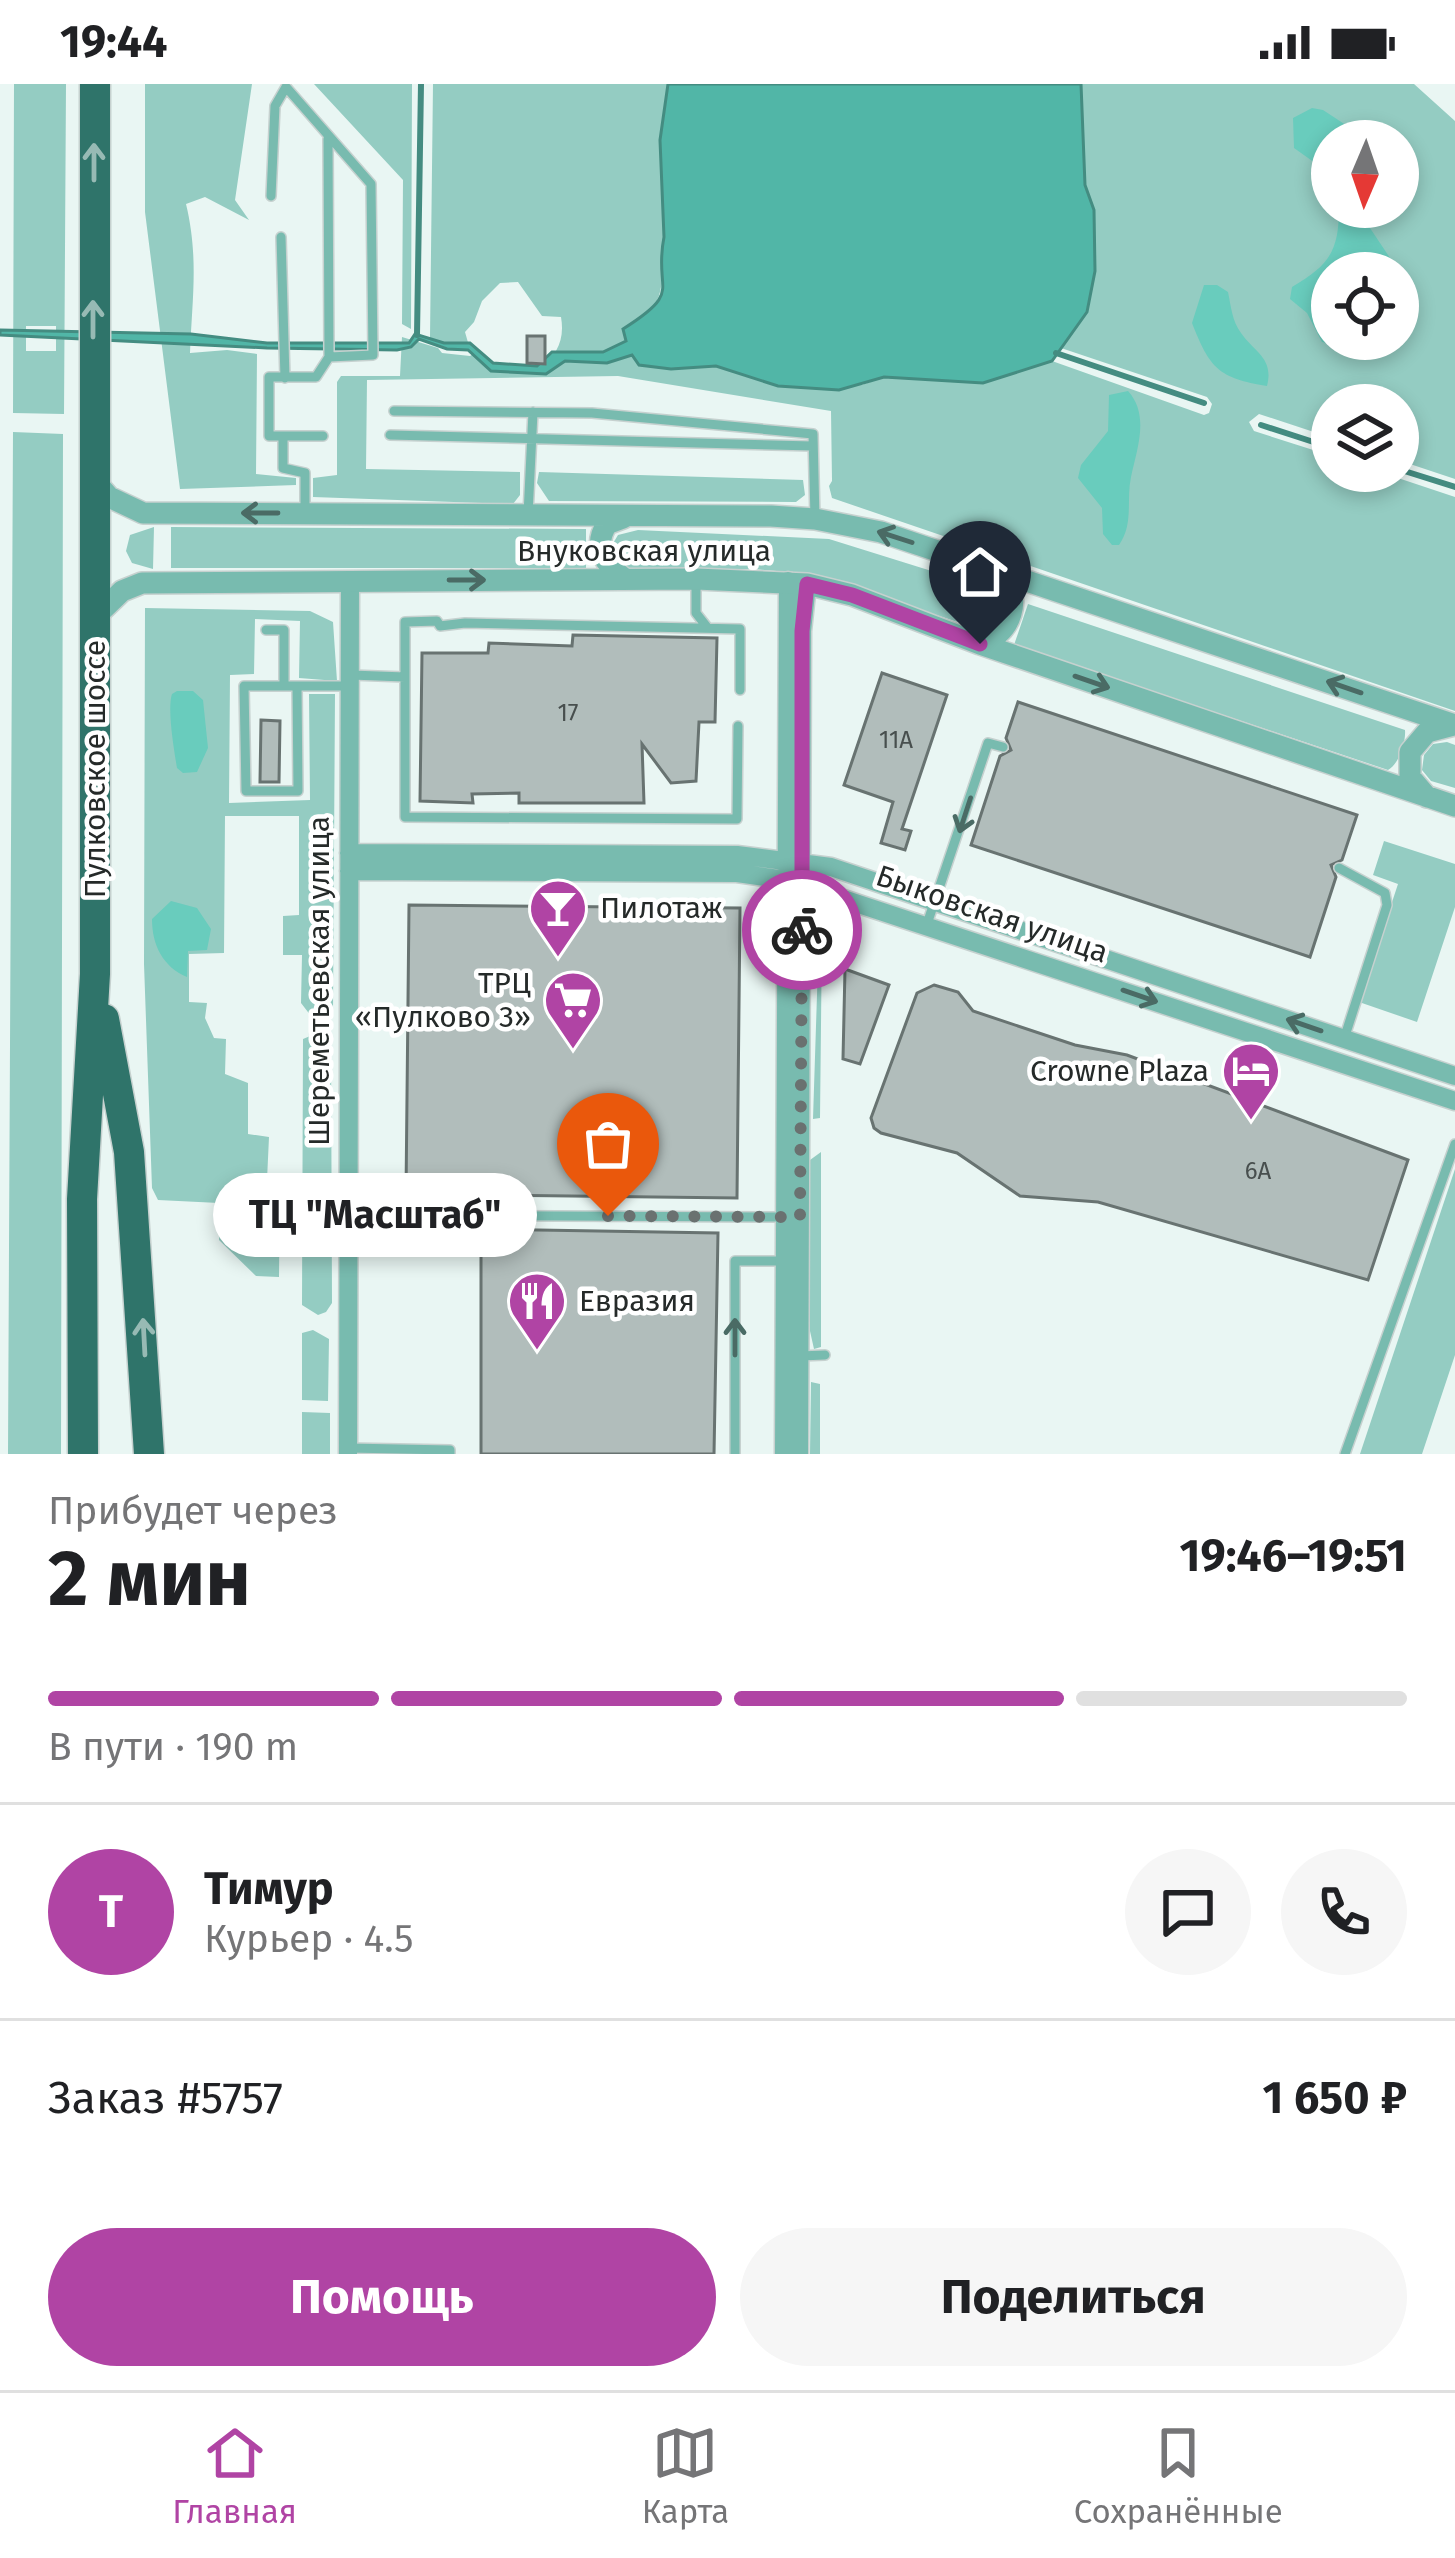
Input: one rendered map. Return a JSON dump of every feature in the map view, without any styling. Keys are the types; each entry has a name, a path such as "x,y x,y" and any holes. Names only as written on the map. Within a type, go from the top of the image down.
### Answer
{"highway":[{"name":"Пулковское шоссе","path":"83,1454 82,1199 95,974 94,84"},
{"path":"95,974 129,1152 149,1454"}],"street":[{"name":"Внуковская улица","path":"93,479 109,497 143,513 815,518 881,532 1455,725"},
{"path":"625,579 607,564 600,542 607,524 629,516"},
{"path":"980,644 1002,631 1013,608 1009,582 1001,572"},
{"name":"Шереметьевская улица","path":"348,1451 350,581"},
{"name":"Внуковская улица","path":"95,617 122,591 142,584 797,582 852,595 980,644 1455,806"},
{"path":"797,582 792,1217 800,1355 799,1454"},
{"path":"1427,797 1410,777 1410,752 1427,733 1455,725"},
{"name":"Быковская улица","path":"349,862 794,860 1453,1070"},
{"name":"Быковская улица","path":"349,862 736,873 794,882 1449,1099"},
{"path":"1449,1099 1453,1070"},
{"path":"784,1454 785,1261 792,1217"}],"lane":[{"path":"271,196 275,106 286,87 370,184 373,355 329,357"},
{"path":"323,436 269,436 269,377 316,377 329,357 328,139"},
{"path":"281,237 285,378"},
{"path":"394,411 592,413 813,434 815,518"},
{"path":"528,516 533,412"},
{"path":"390,435 813,446"},
{"path":"283,436 283,468 304,473 304,513"},
{"path":"696,579 696,613 707,627"},
{"path":"738,726 737,819 405,817 405,622 437,621 451,627 465,623 740,629 740,690"},
{"path":"266,630 284,631 284,686"},
{"path":"297,686 298,790 246,791 244,686 405,677"},
{"path":"927,924 988,743 1003,747"},
{"path":"1339,868 1376,885 1385,893 1387,905 1344,1039"},
{"path":"1345,1454 1455,1144"},
{"path":"349,1215 792,1217"},
{"path":"735,1454 735,1261 785,1261"},
{"path":"800,1355 825,1355"},
{"path":"348,1451 450,1450 450,1454"}],"shaded area":[{"path":"14,84 66,84 64,414 13,413","holes":["26,326 56,326 56,351 26,351"]},
{"path":"145,84 252,84 235,200 249,220 205,197 186,204 194,261 190,353 257,354 256,474 296,478 296,485 180,489 145,212"},
{"path":"314,84 412,84 411,329 402,324 403,180"},
{"path":"433,84 668,84 660,140 661,284 651,311 671,369 716,366 747,377 862,385 883,377 983,383 1052,361 1204,415 1212,404 1207,397 1058,347 1087,312 1094,210 1085,185 1081,84 1414,84 1455,121 1455,479 1419,467 1419,384 1311,384 1311,431 1259,414 1249,422 1254,431 1311,449 1311,492 1419,492 1419,485 1455,497 1455,711 832,498 831,411 618,376 367,380 366,469 520,472 520,495 513,504 313,497 313,478 337,475 337,382 341,376 400,376 402,337 442,353 470,356 476,352 492,367 539,370 558,346 561,317 542,316 518,282 500,283 482,301 465,332 469,346 444,346 430,338"},
{"path":"668,84 1081,84 1085,185 1094,210 1095,271 1087,312 1052,361 983,383 884,377 839,390 778,386 716,366 639,365 632,355 607,363 565,361 546,374 491,371 468,350 447,349 419,339 397,350 0,335 0,330 191,334 267,343 409,343 415,334 444,343 470,343 493,363 537,366 552,352 603,352 626,341 623,329 654,306 663,289 660,140"},
{"path":"1312,108 1338,120 1311,120 1311,160 1294,148 1293,118"},
{"path":"1338,228 1370,228 1386,252 1331,252"},
{"path":"1311,275 1311,321 1290,299 1292,287"},
{"path":"1204,285 1217,285 1228,292 1238,328 1266,362 1267,386 1227,375 1211,361 1192,323"},
{"path":"1128,391 1139,411 1140,432 1126,529 1119,545 1112,545 1103,534 1102,508 1078,478 1081,465 1108,431 1109,395"},
{"path":"13,432 63,434 61,1454 8,1454"},
{"path":"539,472 803,480 805,495 796,502 549,501 537,483"},
{"path":"154,527 153,569 132,563 126,551 130,535"},
{"path":"171,527 586,529 586,568 171,568"},
{"path":"638,530 829,539 986,588 1002,602 994,622 982,630 811,574 754,569 627,571 609,550 618,535"},
{"path":"1028,604 1405,730 1401,752 1388,770 1014,645"},
{"path":"145,608 310,611 333,622 337,681 299,678 300,621 255,619 254,674 230,675 229,803 310,800 309,694 335,694 333,1010 323,1017 311,1016 301,1003 302,955 283,955 283,916 299,915 299,816 225,816 224,953 189,954 189,1002 207,1003 205,1018 214,1038 226,1039 225,1074 248,1083 248,1134 269,1137 267,1180 280,1186 279,1277 256,1276 219,1240 219,1203 158,1200 152,1188 144,964"},
{"path":"177,691 193,691 203,700 208,748 197,772 183,773 177,768 170,709"},
{"path":"1433,744 1455,745 1455,788 1431,781 1422,770 1424,755"},
{"path":"1384,841 1455,864 1455,907 1417,1022 1359,1002 1398,884 1373,875"},
{"path":"171,901 197,908 211,929 207,950 188,951 187,977 165,961 154,938 152,919"},
{"path":"822,931 820,1118 813,1119 819,933"},
{"path":"315,1034 331,1045 332,1303 318,1315 302,1305 303,1039"},
{"path":"821,1152 821,1347 814,1349 810,1331 810,1160"},
{"path":"1455,1169 1455,1355 1422,1454 1360,1454"},
{"path":"313,1330 329,1339 328,1401 302,1400 302,1333"},
{"path":"811,1382 820,1384 820,1454 810,1454"},
{"path":"302,1412 330,1413 330,1454 302,1454"}],"building":[{"path":"527,336 545,336 545,364 527,363"},
{"path":"573,635 717,638 715,722 699,722 696,781 671,783 642,744 644,803 519,803 519,793 472,794 473,803 420,801 422,653 488,653 489,643 572,646"},
{"path":"882,673 947,695 902,829 911,831 905,850 881,843 893,802 844,785"},
{"path":"1018,702 1357,815 1342,860 1331,865 1336,877 1310,957 971,845 1000,756 1011,750 1006,738"},
{"path":"261,720 280,721 279,782 260,782"},
{"name":"ТРЦ «Пулково 3»","path":"409,905 740,908 737,1198 406,1194"},
{"path":"845,969 889,985 860,1064 843,1059"},
{"path":"934,985 958,992 973,1011 1075,1045 1127,1055 1408,1160 1368,1280 1098,1202 1020,1196 957,1153 881,1133 871,1118 917,993"},
{"path":"481,1229 718,1233 714,1454 481,1454"}],"waterway":[{"path":"417,335 421,84"},
{"path":"1056,353 1204,403"},
{"path":"1261,425 1311,441"},
{"path":"1419,476 1455,487"}],"way so far":[{"path":"608,1216 800,1217 802,930"}],"place":[{"name":"Пилотаж","path":"558,959"},
{"name":"ТРЦ «Пулково 3»","path":"573,1051"},
{"name":"Crowne Plaza","path":"1251,1122"},
{"name":"ТЦ \"Масштаб\"","path":"608,1216"},
{"name":"Евразия","path":"537,1352"}],"route":[{"path":"802,930 802,631 807,584 852,595 980,644"}]}
